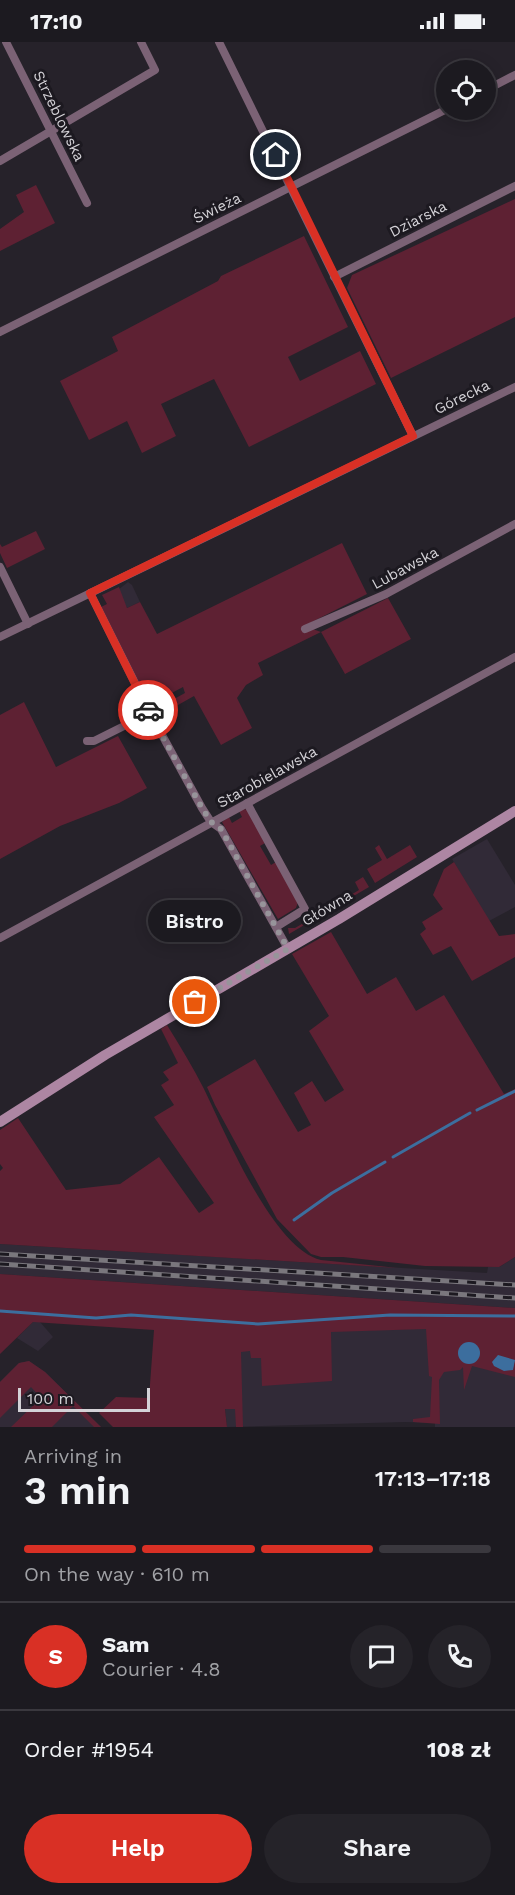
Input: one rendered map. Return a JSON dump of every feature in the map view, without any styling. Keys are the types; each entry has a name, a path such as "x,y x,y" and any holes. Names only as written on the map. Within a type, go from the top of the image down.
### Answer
{"street":[{"name":"Strzeblowska","path":"6,42 87,203"},
{"path":"0,161 155,70 141,42"},
{"path":"221,43 413,436"},
{"path":"496,85 515,75"},
{"name":"Świeża","path":"0,332 436,114"},
{"name":"Dziarska","path":"334,277 515,186"},
{"name":"Górecka","path":"0,637 515,387"},
{"name":"Lubawska","path":"305,629 386,594 515,524"},
{"path":"0,567 28,624"},
{"path":"90,593 150,712 211,822 221,829 288,949"},
{"name":"Starobielawska","path":"0,938 515,657"},
{"path":"87,741 94,741 150,712"},
{"path":"247,803 305,909 276,927"},
{"name":"Główna","path":"0,1122 113,1050 288,949 515,811"}],"shaded area":[{"path":"36,185 55,223 0,251 0,229 24,212 16,195"},
{"path":"515,199 515,317 391,378 347,288 352,275"},
{"path":"304,236 348,327 288,357 300,381 360,351 376,384 249,447 214,379 161,404 176,436 142,453 127,421 89,440 60,381 118,351 112,337 218,281 221,276"},
{"path":"36,531 45,549 7,568 0,553 0,544 2,547"},
{"path":"342,543 367,594 304,626 321,632 258,663 263,675 246,685 237,698 252,728 221,745 194,696 178,705 174,699 185,693 183,687 149,705 101,607 107,604 102,595 119,587 127,608 140,602 157,634"},
{"path":"128,582 132,585 140,602 127,608 118,590"},
{"path":"388,598 411,639 345,674 321,632"},
{"path":"24,702 56,767 118,736 147,788 119,803 60,826 0,859 0,715"},
{"path":"248,810 265,843 260,846 271,865 276,862 298,902 296,908 278,919 222,822 229,817 232,823 242,817 239,811"},
{"path":"487,839 515,885 515,907 489,921 452,859"},
{"path":"379,845 387,859 410,845 417,857 375,883 367,869 382,860 375,848"},
{"path":"454,862 499,936 515,934 515,957 472,981 451,946 433,955 420,934 426,929 422,922 443,909 433,895 444,869"},
{"path":"363,877 369,887 289,934 288,928 295,928 307,921 304,915 311,911 314,917 359,890 355,882"},
{"path":"331,932 367,994 396,977 416,1011 444,995 504,1094 515,1089 515,1257 499,1267 425,1266 343,1257 321,1257 311,1254 277,1219 215,1105 207,1087 255,1059 298,1132 311,1125 294,1093 312,1081 325,1102 344,1090 309,1031 329,1016 292,954"},
{"path":"167,1025 200,1081 252,1186 285,1235 303,1251 321,1260 398,1268 0,1244 0,1171 3,1168 0,1164 0,1130 18,1118 66,1190 120,1184 159,1157 199,1213 214,1203 154,1117 174,1105 161,1085 169,1080 163,1072 178,1063 161,1029"},
{"path":"0,1244 487,1273 488,1267 499,1267 515,1257 515,1308 0,1274"},
{"path":"0,1274 515,1308 515,1377 472,1366 464,1390 463,1367 460,1370 444,1372 439,1380 440,1424 413,1422 413,1419 430,1417 432,1377 429,1376 426,1329 331,1332 332,1381 262,1386 261,1358 251,1358 250,1351 241,1352 243,1427 236,1427 235,1409 225,1409 227,1427 113,1427 99,1413 116,1397 149,1398 154,1330 33,1322 0,1354"},
{"path":"33,1322 40,1322 53,1337 38,1351 17,1338"},
{"path":"515,1326 515,1427 435,1427 435,1423 405,1422 227,1427 225,1409 236,1408 231,1334"},
{"path":"29,1361 45,1372 101,1427 0,1427 0,1382 19,1363"},
{"path":"29,1361 45,1372 101,1427 94,1427 73,1406 52,1427 11,1427 41,1398 31,1387 0,1418 0,1382 19,1363"}],"water":[{"path":"469,1342 477,1345 480,1353 477,1361 469,1364 461,1361 458,1353 461,1345"},
{"path":"498,1355 515,1360 513,1370 504,1371 494,1366 492,1362"}],"waterway":[{"path":"477,1110 515,1091"},
{"path":"393,1157 470,1113"},
{"path":"294,1220 332,1193 385,1162"},
{"path":"0,1311 96,1318 131,1315 258,1324 390,1315 515,1316"}],"railway":[{"path":"0,1254 515,1285"},
{"path":"0,1264 515,1298"}],"way so far":[{"path":"148,710 202,808 211,822 221,829 288,949 195,1002"}],"place":[{"name":"Bistro","path":"195,1002"}],"route":[{"path":"148,710 90,593 413,436 276,155"}]}
